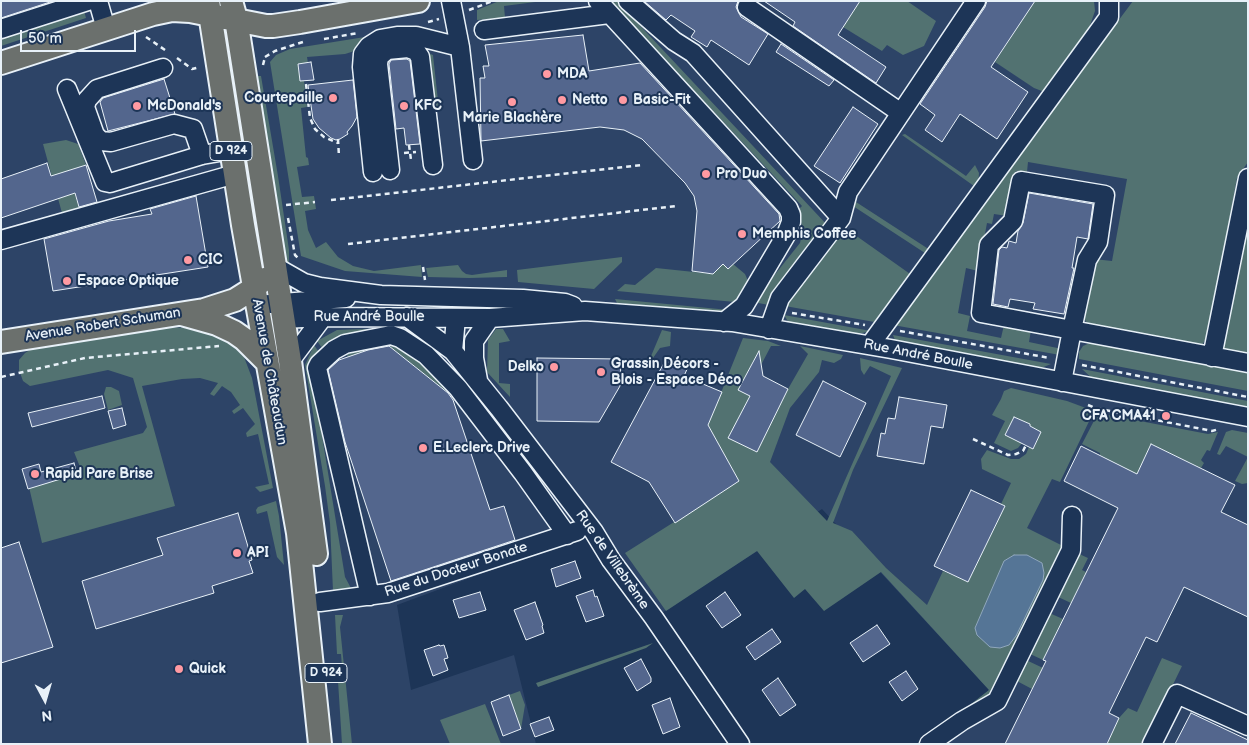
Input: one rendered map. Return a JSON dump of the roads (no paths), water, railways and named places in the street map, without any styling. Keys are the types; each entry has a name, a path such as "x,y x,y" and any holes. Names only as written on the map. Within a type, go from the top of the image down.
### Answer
{"main road":[{"path":"1,63 174,6 190,11 210,8 234,10 266,26 273,26 418,1"},
{"name":"Avenue de Châteaudun","path":"210,8 266,362 298,533 320,744"},
{"name":"Avenue de Châteaudun","path":"234,10 290,361 314,532 330,744"},
{"name":"Avenue Robert Schuman","path":"204,310 238,318 257,305 274,266"},
{"name":"Avenue Robert Schuman","path":"1,342 204,310 234,300 282,311"},
{"path":"177,313 216,324 234,332 244,339 266,362"}],"street":[{"path":"1,29 88,1"},
{"path":"98,1 106,29"},
{"path":"451,1 460,47 474,160"},
{"path":"628,1 674,41 692,52 841,218"},
{"path":"770,329 780,298 841,218 848,192 976,1"},
{"path":"870,346 1109,17 1109,1"},
{"path":"747,6 901,113"},
{"path":"484,30 604,8 788,208 791,222 786,235 744,306 724,322"},
{"path":"433,165 420,57 416,52 408,48 387,50 379,57 382,171 362,67 363,54 368,46 380,39 397,36 416,36 460,47"},
{"path":"169,59 97,89 87,100 85,107 95,135 101,141 111,142 174,124 193,129 202,155"},
{"path":"68,89 105,182 110,183 202,155 231,150"},
{"path":"1,240 235,174"},
{"path":"1212,356 1248,178"},
{"path":"1062,382 1072,330 1087,260 1098,242 1105,195 1021,181 1013,221 989,245 981,313 1072,330 1212,356 1248,363"},
{"name":"Rue André Boulle","path":"274,266 304,283 320,287 381,295 450,296 565,302 585,311"},
{"path":"282,311 381,295"},
{"path":"450,296 461,315 453,351"},
{"name":"Rue André Boulle","path":"461,315 523,299"},
{"name":"Rue André Boulle","path":"282,311 323,317 461,315 490,318 585,311 724,322 870,346 1248,417"},
{"name":"Rue de Villebrème","path":"461,315 474,341 474,358 478,381"},
{"path":"290,361 323,317"},
{"name":"Rue de Villebrème","path":"407,317 453,351 478,381 590,527 740,744"},
{"path":"474,341 490,318"},
{"path":"370,596 317,368 334,350 345,344 391,335 400,338 426,355 458,388 523,473 566,535"},
{"path":"929,744 962,721 997,701 1071,550 1072,516"},
{"name":"Rue du Docteur Bonate","path":"320,602 388,593 590,527"},
{"path":"1152,744 1177,694 1248,726"}],"place":[{"name":"MDA","path":"547,74"},
{"name":"Courtepaille","path":"333,98"},
{"name":"Netto","path":"562,100"},
{"name":"Basic-Fit","path":"623,100"},
{"name":"Marie Blachère","path":"512,102"},
{"name":"McDonald's","path":"137,106"},
{"name":"KFC","path":"404,106"},
{"name":"Pro Duo","path":"706,174"},
{"name":"Memphis Coffee","path":"742,234"},
{"name":"CIC","path":"188,260"},
{"name":"Espace Optique","path":"67,281"},
{"name":"Delko","path":"554,367"},
{"name":"Grassin Décors - Blois - Espace Déco","path":"601,372"},
{"name":"CFA CMA41","path":"1166,416"},
{"name":"E.Leclerc Drive","path":"423,448"},
{"name":"Rapid Pare Brise","path":"35,474"},
{"name":"API","path":"237,553"},
{"name":"Quick","path":"179,669"}]}
